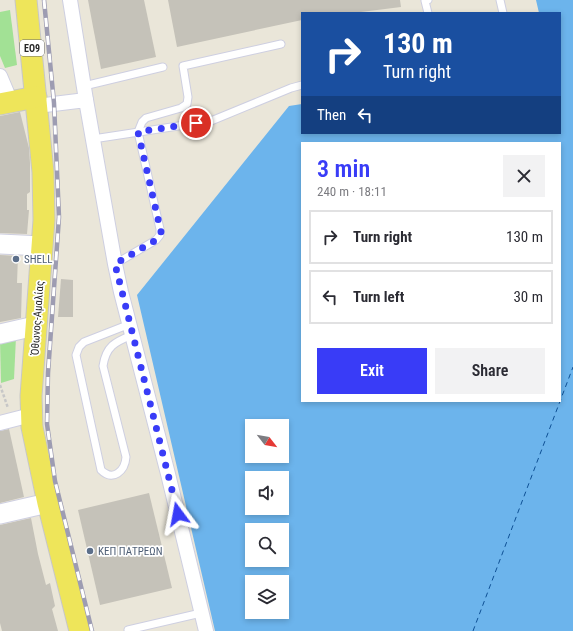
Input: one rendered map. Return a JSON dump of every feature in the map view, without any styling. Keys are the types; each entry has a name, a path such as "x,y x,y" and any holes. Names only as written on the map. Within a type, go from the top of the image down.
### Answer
{"main road":[{"name":"Όθωνος-Αμαλίας","path":"26,0 43,172 44,220 31,396 15,420 32,427 48,503 80,631"},
{"path":"5,103 36,101"}],"street":[{"path":"70,0 115,264 206,631"},
{"path":"0,76 5,103"},
{"path":"36,101 85,93"},
{"path":"0,244 42,246"},
{"path":"0,334 35,326"},
{"path":"0,514 48,503"}],"lane":[{"path":"428,0 425,1 428,12"},
{"path":"500,0 503,12"},
{"path":"115,264 156,240 161,232 138,132 142,122 146,118 181,108 187,104 188,97 183,66 281,44"},
{"path":"85,93 163,67"},
{"path":"93,139 211,121 301,85"},
{"path":"131,329 115,342 108,350 104,358 103,366 126,457 122,470 116,474 110,475 101,470 76,355 79,347 84,342 131,329"},
{"path":"128,630 201,613"}],"path":[{"path":"0,385 15,420"}],"green space":[{"path":"10,10 17,65 5,68 0,56 0,12"},
{"path":"16,337 14,379 1,383 0,340"}],"water":[{"path":"536,0 573,0 573,631 215,631 137,295 289,106 301,104 301,134 561,134 561,12 539,12"}],"building":[{"path":"88,0 144,0 156,57 101,69"},
{"path":"168,0 400,0 401,7 361,12 301,12 301,20 177,47"},
{"path":"20,112 29,148 30,163 30,192 27,194 27,210 29,210 27,234 0,233 0,116"},
{"path":"0,255 18,256 17,283 22,283 21,318 0,322"},
{"path":"61,279 73,280 73,317 58,317"},
{"path":"9,429 24,497 0,503 0,431"},
{"path":"149,493 172,588 100,605 78,510"},
{"path":"31,518 46,585 50,583 55,606 52,609 58,631 2,631 0,623 0,525"}],"ferry route":[{"path":"561,399 573,367"},
{"path":"473,631 560,402"}],"railway":[{"path":"44,0 54,103 59,217 48,373 47,424 55,481 92,631"}],"place":[{"name":"SHELL","path":"16,259"},
{"name":"ΚΕΠ ΠΑΤΡΕΩΝ","path":"90,551"}],"route":[{"path":"178,514 115,264 156,240 161,232 138,132 196,123"}]}
